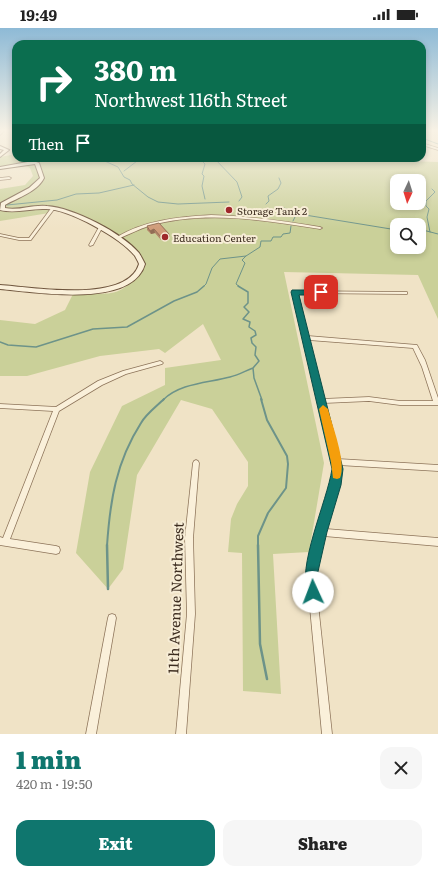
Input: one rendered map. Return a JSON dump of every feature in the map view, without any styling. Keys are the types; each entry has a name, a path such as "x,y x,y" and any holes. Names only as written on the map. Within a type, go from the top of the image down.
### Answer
{"street":[{"path":"0,168 22,163"},
{"path":"0,287 93,292 118,286 137,276 142,264 139,258 119,237 73,214 53,208 11,211 2,209 3,204 39,183 42,178 35,163"},
{"path":"0,179 9,178"},
{"path":"0,235 20,239 30,239 53,208"},
{"path":"119,237 156,222 207,216 282,222 320,228"},
{"path":"91,245 100,228"},
{"path":"327,734 311,576 321,532 335,485 336,462 295,292 405,293"},
{"path":"306,338 339,339 372,344 415,346 422,358 437,403 400,403 369,399 321,401"},
{"path":"0,406 57,409 100,383 125,372 160,363"},
{"path":"56,550 3,542 57,409"},
{"path":"336,462 438,468"},
{"name":"11th Avenue Northwest","path":"181,734 191,614 189,538 196,463"},
{"path":"321,532 438,542"},
{"path":"91,734 112,618"}],"green space":[{"path":"0,163 438,163 438,319 418,275 284,272 324,463 309,552 273,554 281,694 243,691 242,553 228,552 231,519 237,504 248,486 248,462 212,409 181,400 137,475 123,569 108,589 76,553 90,472 122,406 165,385 165,368 221,360 203,324 165,353 159,349 100,356 27,376 0,376 0,320 35,324 65,310 74,292 107,294 122,289 129,284 142,264 125,242 73,214 53,208 49,213 0,221 0,189 25,185 33,176 30,168 24,165 0,169"}],"building":[{"path":"159,223 169,234 161,237 154,229 150,231 147,226"}],"waterway":[{"path":"109,163 118,167 124,177 130,180 133,185"},
{"path":"124,171 135,163"},
{"path":"204,163 202,186 205,199"},
{"path":"219,163 237,182 242,197 239,201"},
{"path":"266,204 269,201 268,196 278,189 281,183 279,178"},
{"path":"7,205 57,200 76,194 99,193 133,185"},
{"path":"133,185 148,197 158,202 178,204 229,202"},
{"path":"430,232 427,217 429,209 426,206 426,201 435,192 432,189"},
{"path":"284,208 297,213"},
{"path":"293,221 297,213"},
{"path":"297,213 390,229"},
{"path":"246,256 260,247 261,241 271,241 273,237 281,237 283,234 290,233 291,226"},
{"path":"426,231 430,232"},
{"path":"430,232 438,234"},
{"path":"204,286 212,268 220,259 246,256"},
{"path":"240,287 236,284 245,263 242,260 246,256"},
{"path":"0,342 8,345 36,347 93,329 127,327 174,301 197,292 204,286"},
{"path":"238,286 248,292 248,303 244,307 249,312 243,319 250,322 249,327 255,331 256,335 251,338 252,343 256,347 255,355 259,361 253,368"},
{"path":"163,400 170,394 186,387 230,377 253,368"},
{"path":"253,368 254,378 262,400"},
{"path":"107,546 112,498 120,467 132,438 143,420 164,399"},
{"path":"258,545 258,536 268,513 286,488 288,464 287,456 267,420 261,399"},
{"path":"258,545 260,644 267,679"},
{"path":"107,546 108,589"}],"slow traffic":[{"path":"323,409 336,462 337,474"}],"place":[{"name":"Storage Tank 2","path":"229,210"},
{"name":"Education Center","path":"165,237"}],"route":[{"path":"313,592 311,576 321,532 335,485 337,469 295,292 321,292"}]}
